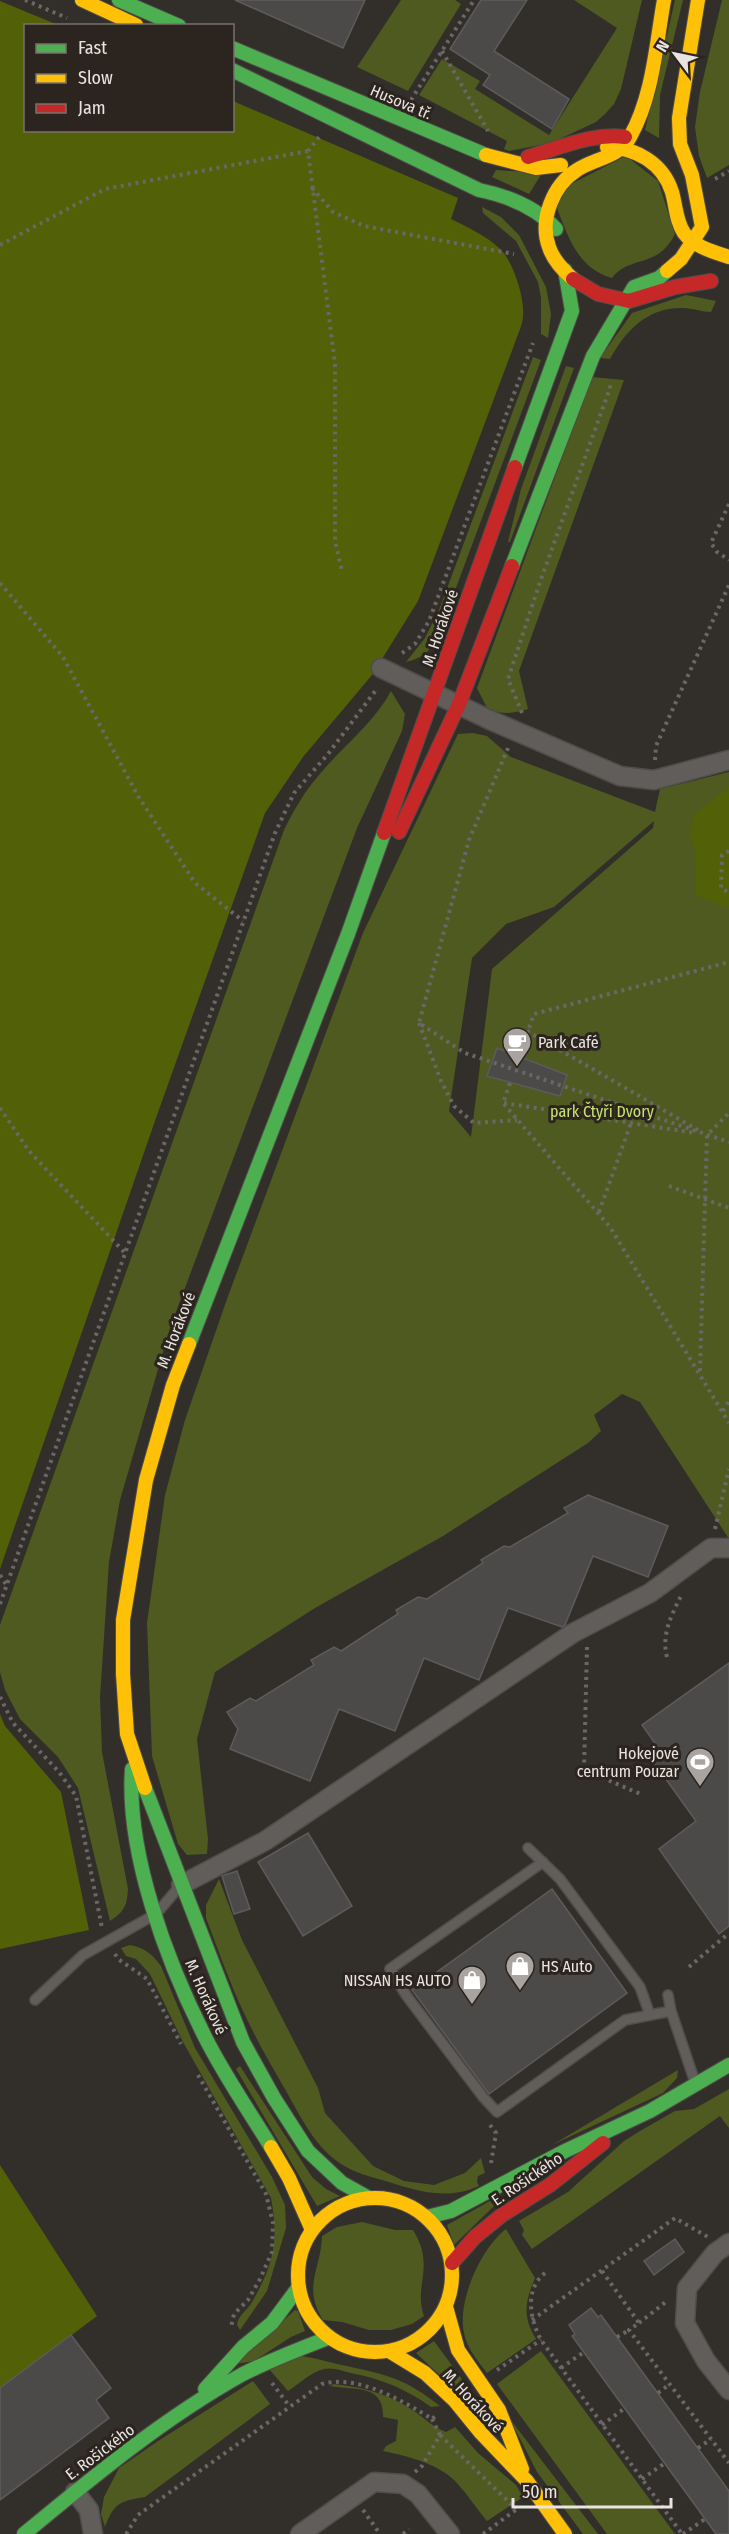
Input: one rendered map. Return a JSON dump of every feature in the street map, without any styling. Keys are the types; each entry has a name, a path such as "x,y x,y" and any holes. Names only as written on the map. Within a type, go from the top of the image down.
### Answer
{"street":[{"path":"82,0 132,24"},
{"path":"119,0 174,24"},
{"path":"629,105 662,0"},
{"path":"565,334 558,288 538,248 533,226 568,176 586,165 608,158 627,144 643,109 662,0"},
{"path":"670,89 696,0"},
{"path":"696,0 679,118 680,144 692,175 702,227"},
{"name":"Husova tř.","path":"234,49 493,158 536,168 561,165"},
{"path":"234,71 492,195 546,237"},
{"path":"666,111 667,155 679,178 690,211 729,255"},
{"path":"617,128 627,144 661,171 671,190 676,217 689,237 701,247 729,255"},
{"path":"510,161 617,128"},
{"path":"602,148 617,128"},
{"path":"667,155 649,146 627,144 602,148 561,165 544,189 540,215 550,248 566,270 592,293 626,302 670,288 715,282 670,268"},
{"path":"492,195 507,196 554,225 567,251 589,276 602,283 634,287 659,278 681,260 689,237 690,211"},
{"path":"591,361 593,339 599,322 618,285 626,276 645,270 665,259 702,227"},
{"name":"M. Horákové","path":"369,2198 342,2183 309,2151 274,2098 243,2042 133,1757 127,1734 123,1674 123,1620 146,1480 173,1385 348,934 507,488 565,334 572,311 566,270"},
{"path":"591,361 634,287"},
{"name":"M. Horákové","path":"348,934 414,802 459,704 591,361"},
{"path":"381,668 490,720 620,776 654,780 729,760"},
{"path":"181,1885 265,1841 573,1633 650,1593 711,1548 729,1548"},
{"name":"M. Horákové","path":"133,1757 130,1796 139,1857 165,1945 205,2037 289,2178 312,2230"},
{"name":"E. Rošického","path":"427,2217 451,2211 565,2151 623,2124 729,2065"},
{"name":"E. Rošického","path":"452,2263 475,2237 493,2222 558,2179 623,2124"},
{"path":"369,2198 389,2199 410,2205 427,2217 439,2230 452,2263 452,2286 446,2307 432,2328 412,2343 389,2351 368,2353 347,2348 328,2338 314,2324 304,2307 298,2288 297,2268 302,2248 312,2230 327,2214 347,2203 369,2198"},
{"path":"721,2241 715,2253 687,2288 685,2323 706,2361 729,2390"},
{"name":"E. Rošického","path":"198,2399 220,2370 272,2323 298,2288"},
{"name":"M. Horákové","path":"446,2307 458,2350 499,2410 527,2481"},
{"name":"E. Rošického","path":"24,2534 75,2492 198,2399 291,2350 328,2338"},
{"name":"M. Horákové","path":"389,2351 425,2373 455,2401 481,2433 527,2481 565,2534"},
{"path":"300,2534 374,2482 403,2484 418,2494 450,2534"},
{"path":"75,2492 89,2510 93,2534"}],"lane":[{"path":"528,1848 560,1879 640,1987 650,2014"},
{"path":"543,1862 390,1969 406,1995 483,2097 497,2112 625,2020 670,2011"},
{"path":"35,2000 83,1955 156,1914 181,1885"},
{"path":"668,1995 670,2011 696,2084"}],"path":[{"path":"25,0 76,22"},
{"path":"399,119 474,0"},
{"path":"442,51 492,138"},
{"path":"0,245 105,189 308,151 335,118"},
{"path":"308,151 334,364 334,541 342,571"},
{"path":"312,188 333,212 364,226 514,254"},
{"path":"402,653 415,644 429,621 533,343"},
{"path":"729,504 711,543 717,552 729,560"},
{"path":"0,583 63,657 138,796 195,883 243,921"},
{"path":"654,780 656,746 729,585"},
{"path":"0,1604 275,833 294,793 328,754 376,690"},
{"path":"729,850 722,855 721,888 729,893"},
{"path":"519,1056 534,1014 729,962"},
{"path":"419,1023 441,1081 454,1106 474,1123 517,1120"},
{"path":"527,1031 707,1135"},
{"path":"465,1053 729,1142"},
{"path":"503,1103 510,1083"},
{"path":"503,1103 707,1135"},
{"path":"503,1103 610,1227 700,1371 729,1423"},
{"path":"0,1108 29,1151 125,1253"},
{"path":"700,1371 707,1135 729,1113"},
{"path":"599,1212 631,1123"},
{"path":"669,1186 729,1208"},
{"path":"723,1411 729,1401"},
{"path":"0,1575 7,1586"},
{"path":"587,1638 584,1770 643,1795"},
{"path":"0,1697 13,1724 59,1772 76,1796 102,1928"},
{"path":"689,1967 729,1933"},
{"path":"112,1950 118,1959 147,1979 184,2049"},
{"path":"195,2069 266,2194 273,2223 272,2252 248,2300 234,2314 230,2325 232,2334"},
{"path":"484,2118 496,2133 490,2172"},
{"path":"531,2321 675,2218 721,2241"},
{"path":"602,2271 639,2323 617,2337"},
{"path":"545,2272 539,2277 532,2293 531,2321 541,2340 682,2534 705,2519"},
{"path":"629,2330 729,2463"},
{"path":"489,2376 541,2340"},
{"path":"561,2368 584,2352"},
{"path":"271,2382 290,2407"},
{"path":"126,2534 138,2515 322,2384 339,2382 368,2387 394,2396 432,2419 440,2435 517,2509"},
{"path":"658,2393 670,2384"},
{"path":"602,2425 625,2408"},
{"path":"432,2419 443,2410"},
{"path":"403,2484 422,2466 440,2435"},
{"path":"698,2448 711,2439"},
{"path":"642,2479 665,2463"},
{"path":"483,2534 537,2495"},
{"path":"361,2507 380,2534"},
{"path":"403,2534 409,2529"}],"green space":[{"path":"401,0 455,0 461,4 408,91 357,67"},
{"path":"574,0 642,0 621,89 614,104 596,122 551,143 509,151 504,149 507,141 419,95 442,59 480,81 475,89 549,135 617,28"},
{"path":"675,0 683,0 660,95 659,138 645,130"},
{"path":"722,0 729,0 729,165 707,178 699,156 695,127 700,92"},
{"path":"0,1 56,24 24,24 24,132 234,132 234,101 458,198 451,219 482,235 504,254 517,280 523,317 418,601 372,675 303,757 265,813 156,1118 0,1569"},
{"path":"626,156 658,181 675,234 660,252 627,266 612,278 590,267 575,250 556,206 569,185"},
{"path":"496,170 542,173 529,194 492,177"},
{"path":"482,207 501,217 519,235 546,287 551,314 548,338 541,334 541,298 538,282 516,241 483,213"},
{"path":"686,295 716,301 711,312 687,308 659,311 639,322 623,339 610,359 600,358 632,313"},
{"path":"533,357 541,360 438,636 425,654 406,662 425,638 439,610"},
{"path":"566,366 574,368 510,542 508,542 521,489"},
{"path":"592,377 624,380 519,671 528,709 512,713 497,712 487,708 477,688"},
{"path":"391,691 405,714 402,731 357,828 170,1328 120,1500 109,1562 100,1697 102,1752 128,1889 124,1908 110,1921 78,1788 58,1757 20,1719 5,1690 0,1672 0,1625 284,830 314,781 366,725"},
{"name":"park Čtyři Dvory","path":"473,733 487,736 511,757 655,812 660,789 729,772 729,1539 640,1402 622,1394 594,1415 601,1431 588,1443 443,1536 315,1608 215,1672 197,1739 208,1839 207,1854 187,1855 178,1844 152,1756 147,1623 165,1495 185,1420 227,1299 363,933 458,734","holes":["654,821 653,828 492,969 471,1137 449,1111 472,958 506,924 554,907"]},
{"path":"729,788 729,908 696,895 696,853 690,835 694,815"},
{"path":"0,1714 5,1726 61,1792 89,1930 0,1949"},
{"path":"219,1879 242,1940 318,2088 325,2113 373,2166 404,2181 434,2185 465,2173 481,2158 485,2173 478,2176 479,2186 448,2193 427,2192 406,2187 348,2168 333,2158 319,2144 301,2118 248,2021 206,1918 206,1905"},
{"path":"130,1945 148,1952 161,1966 195,2048 272,2177 285,2205 286,2228 267,2291 240,2330 237,2325 238,2321 259,2288 273,2252 274,2227 271,2198 183,2042 150,1974 136,1959 126,1956 121,1948"},
{"path":"240,2066 312,2177 326,2189 340,2196 317,2206 236,2069"},
{"path":"678,2070 677,2078 663,2093 552,2145"},
{"path":"729,2089 729,2128 720,2116 532,2249 522,2235 524,2230 519,2221 568,2192 624,2141 675,2111 694,2109"},
{"path":"0,2165 97,2316 0,2389"},
{"path":"490,2201 494,2206 454,2245 447,2225"},
{"path":"362,2222 395,2230 413,2230 420,2243 424,2265 421,2305 424,2316 412,2324 391,2330 369,2330 342,2322 323,2320 317,2308 313,2288 322,2236 337,2227"},
{"path":"506,2229 535,2278 527,2302 527,2316 536,2339 487,2373 465,2339 464,2306 480,2262"},
{"path":"295,2310 298,2311 305,2331 291,2337 254,2361 235,2364"},
{"path":"434,2341 481,2405 477,2410 416,2353"},
{"path":"541,2351 675,2534 607,2534 497,2384"},
{"path":"297,2356 385,2375 417,2390 440,2406 431,2407 403,2390 383,2382 331,2368 314,2373 288,2391 269,2369"},
{"path":"253,2381 270,2404 145,2497 119,2504 105,2527 101,2514 104,2497 119,2468"},
{"path":"334,2384 362,2389 389,2397 446,2432 455,2427 478,2453 516,2485 523,2497 487,2521 463,2490 447,2474 421,2461 383,2451 386,2446 396,2441 398,2420 383,2417 379,2399 366,2391 330,2386"},
{"path":"510,2419 598,2534 583,2534 537,2472"}],"building":[{"path":"235,0 365,0 343,48"},
{"path":"481,0 527,0 494,51 569,99 552,129 483,85 490,75 450,49"},
{"path":"497,1048 567,1075 560,1096 487,1076"},
{"path":"588,1495 668,1526 648,1577 593,1556 565,1625 562,1627 508,1608 479,1680 424,1658 395,1731 339,1709 310,1781 230,1749 238,1729 227,1712 250,1698 256,1701 314,1665 311,1660 334,1647 341,1651 398,1614 396,1610 418,1597 427,1599 483,1563 481,1560 504,1546 510,1547 568,1513 564,1508"},
{"name":"Hokejové centrum Pouzar","path":"729,1663 729,1926 719,1934 659,1849 696,1821 647,1753 657,1746 642,1725"},
{"path":"308,1833 352,1906 303,1936 258,1862"},
{"path":"237,1871 250,1909 234,1914 222,1876"},
{"name":"HS Auto","path":"552,1889 627,1993 489,2094 412,1990"},
{"path":"675,2239 684,2252 654,2275 644,2261"},
{"path":"591,2308 598,2317 601,2315 729,2491 729,2534 716,2534 572,2336 575,2334 569,2325"},
{"path":"71,2335 111,2388 96,2400 109,2418 0,2500 0,2388"}],"traffic: fast":[{"path":"119,0 174,24"},
{"path":"234,49 486,155"},
{"path":"234,71 479,190 521,204 540,214 556,229"},
{"path":"515,467 572,311 565,270"},
{"path":"512,566 593,356 634,287 659,278 667,271"},
{"path":"189,1344 348,934 384,833"},
{"path":"132,1769 132,1802 142,1871 164,1941 212,2051 271,2147"},
{"path":"145,1788 243,2042 274,2098 308,2151 342,2183 369,2198"},
{"path":"427,2217 451,2211 565,2151 650,2111 729,2065"},
{"path":"205,2389 243,2347 272,2323 298,2288"},
{"path":"24,2534 103,2469 185,2409 243,2374 328,2338"}],"traffic: slow":[{"path":"82,0 134,24"},
{"path":"573,279 562,268 549,247 546,226 550,204 568,177 584,166 613,154 630,137 649,88 664,0"},
{"path":"667,271 681,259 702,227 692,175 680,144 679,118 698,0"},
{"path":"607,147 628,150 655,165 668,182 679,224 688,238 711,251 729,257"},
{"path":"486,155 536,168 561,165"},
{"path":"145,1788 127,1734 123,1674 123,1620 146,1480 173,1385 189,1344"},
{"path":"271,2147 289,2178 312,2230"},
{"path":"375,2198 390,2199 405,2204 430,2220 446,2245 451,2260 452,2275 451,2290 446,2305 430,2330 405,2346 390,2351 375,2352 360,2351 345,2346 320,2330 304,2305 299,2290 298,2275 299,2260 304,2245 320,2220 345,2204 360,2199 375,2198"},
{"path":"446,2307 458,2350 499,2410 522,2469"},
{"path":"389,2351 425,2373 455,2401 481,2433 527,2481 565,2534"}],"traffic: jam":[{"path":"528,157 587,139 625,137"},
{"path":"573,279 598,294 629,301 675,287 711,281"},
{"path":"384,833 515,467"},
{"path":"399,832 459,704 512,566"},
{"path":"452,2263 475,2237 502,2215 550,2185 603,2143"}],"place":[{"name":"Park Café","path":"517,1068"},
{"name":"Hokejové centrum Pouzar","path":"700,1788"},
{"name":"HS Auto","path":"520,1992"},
{"name":"NISSAN HS AUTO","path":"472,2006"}]}
